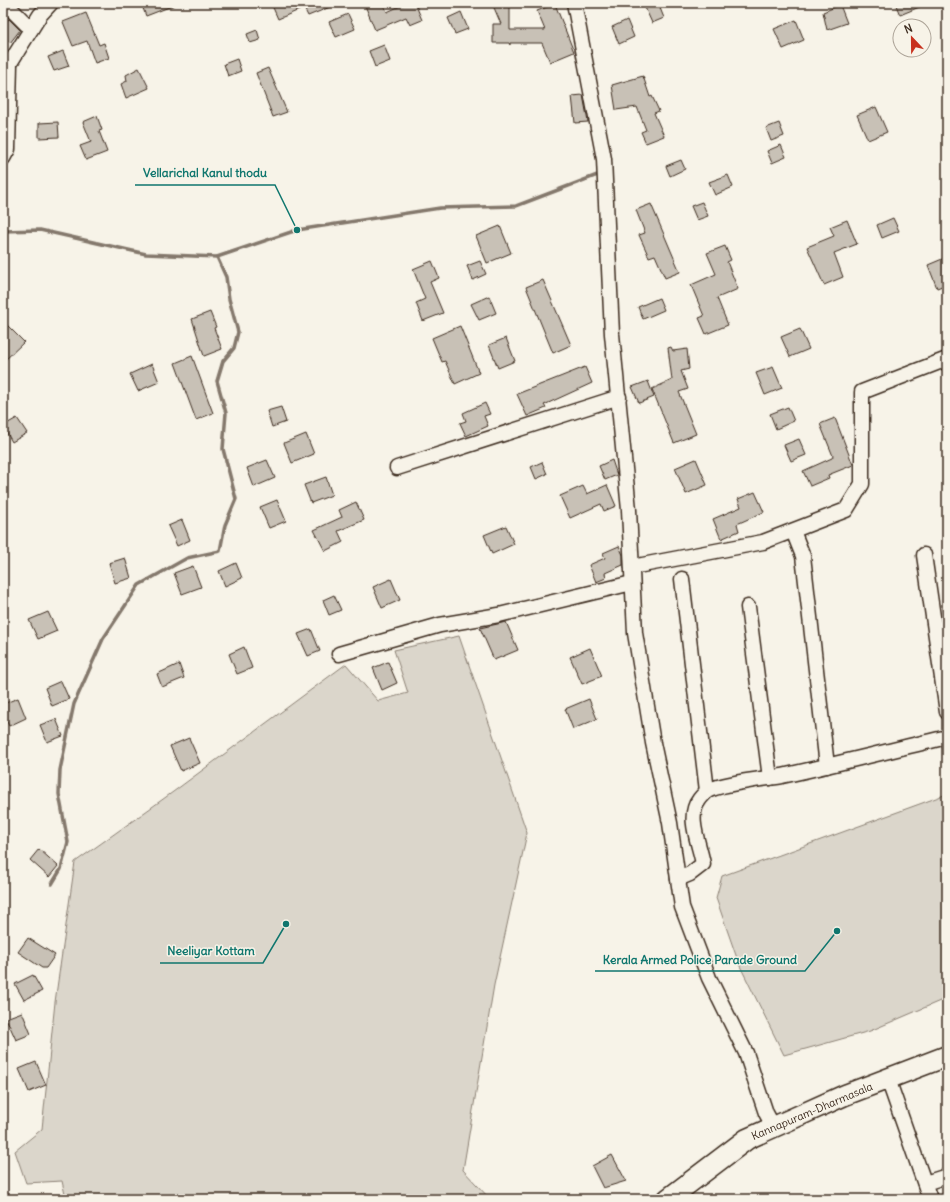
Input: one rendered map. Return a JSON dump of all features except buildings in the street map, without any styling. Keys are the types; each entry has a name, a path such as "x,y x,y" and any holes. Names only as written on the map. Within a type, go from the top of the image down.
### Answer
{"main road":[{"name":"Kannapuram-Dharmasala","path":"668,1199 747,1139 773,1126 845,1095 947,1056"}],"street":[{"path":"5,3 31,29"},
{"path":"3,158 8,149 10,63 40,15 50,3"},
{"path":"574,3 604,159 612,334 629,510 635,634 653,743 670,823 682,907 708,978 746,1053 766,1113 773,1126"},
{"path":"632,567 763,542 846,510 862,484 862,392 947,359"},
{"path":"397,468 619,397"},
{"path":"793,531 803,556 827,766"},
{"path":"924,555 947,712"},
{"path":"682,579 707,791"},
{"path":"339,654 440,625 499,615 632,583"},
{"path":"748,607 770,778"},
{"path":"678,879 690,874 703,864 694,827 693,815 698,800 707,791 724,786 827,766 947,737"},
{"path":"888,1079 930,1199"},
{"path":"925,1183 947,1176"}],"shaded area":[{"path":"459,636 527,833 494,985 463,1170 490,1199 66,1199 62,1181 26,1183 15,1151 42,1129 55,1002 75,862 173,792 346,664 378,701 408,693 394,650"},
{"path":"947,794 947,998 870,1031 784,1055 739,964 716,898 722,876"}],"waterway":[{"path":"3,231 40,230 146,254 217,257 297,230 440,208 516,206 600,174"},
{"path":"52,884 61,869 68,842 59,794 60,770 74,704 103,639 139,585 187,558 220,551 225,525 236,499 223,449 226,413 217,381 223,361 234,348 238,332 229,299 226,277 217,257"}],"place":[{"name":"Vellarichal Kanul thodu","path":"297,230"},
{"name":"Neeliyar Kottam","path":"286,924"},
{"name":"Kerala Armed Police Parade Ground","path":"837,931"}]}
